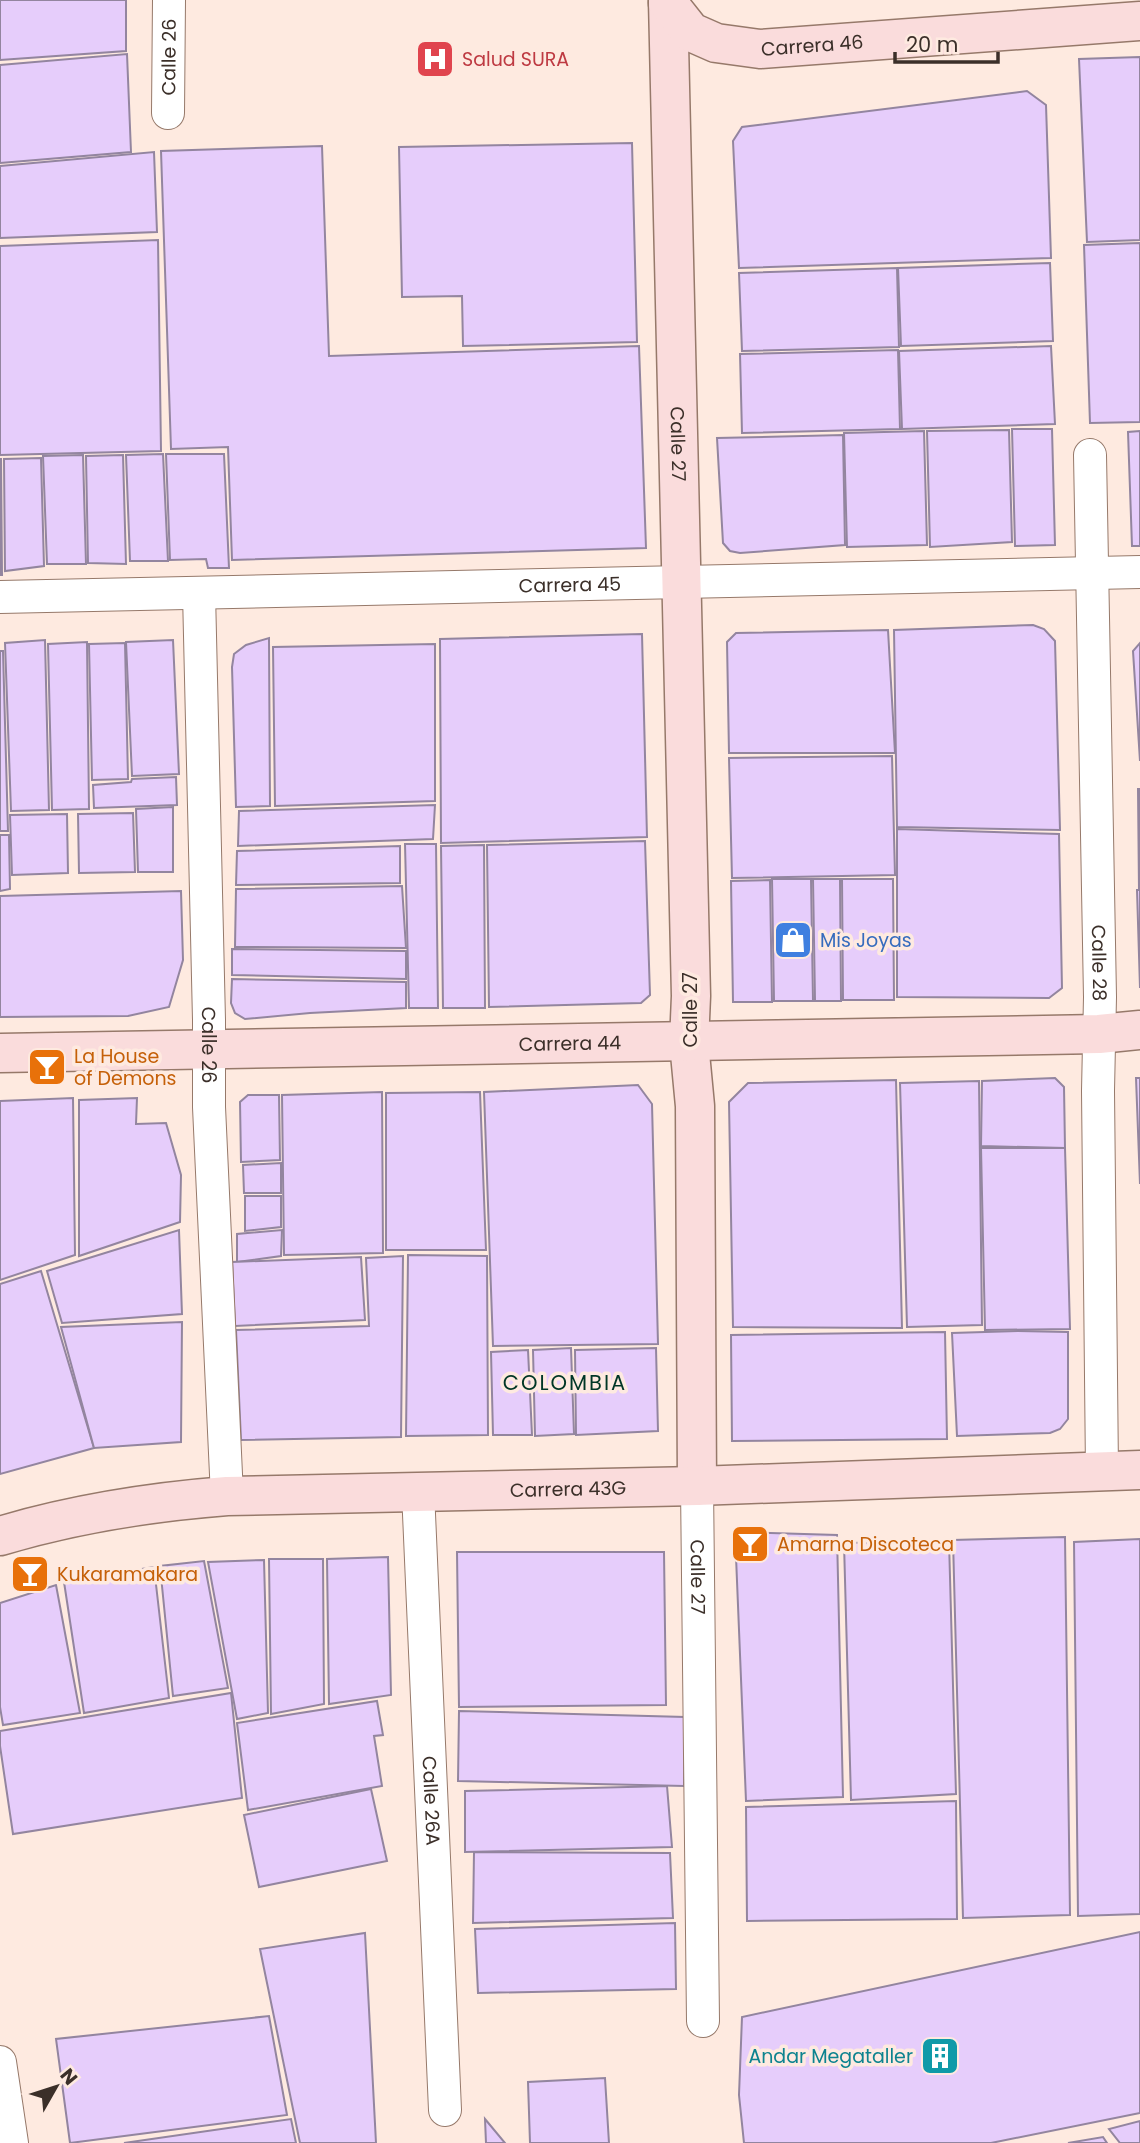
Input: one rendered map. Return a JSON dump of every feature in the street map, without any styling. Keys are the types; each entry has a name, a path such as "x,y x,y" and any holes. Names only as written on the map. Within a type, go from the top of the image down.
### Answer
{"street":[{"name":"Calle 26","path":"168,113 169,0"},
{"name":"Carrera 46","path":"668,2 691,32 716,43 760,49 1140,21"},
{"name":"Calle 27","path":"668,2 691,996 689,1043 695,1107 703,2021"},
{"name":"Calle 28","path":"1090,455 1099,1034 1102,1471"},
{"name":"Carrera 45","path":"0,597 1140,572"},
{"name":"Calle 26","path":"199,593 208,1108 227,1496"},
{"name":"Carrera 44","path":"0,1053 689,1043 1099,1034 1140,1030"},
{"name":"Carrera 43G","path":"0,1536 84,1515 155,1502 227,1496 697,1486 1140,1470"},
{"name":"Calle 26A","path":"418,1491 445,2110"},
{"path":"0,2062 12,2143"}],"building":[{"path":"0,0 126,0 126,51 0,60"},
{"path":"127,54 131,152 0,163 0,65"},
{"path":"1140,57 1140,240 1087,242 1079,59"},
{"path":"1027,91 1046,105 1051,258 739,268 733,141 742,127"},
{"path":"632,143 637,342 463,346 462,296 402,297 399,147"},
{"path":"322,146 329,356 639,346 646,548 232,560 228,447 171,449 161,151"},
{"path":"154,152 157,232 0,238 0,166"},
{"path":"158,240 161,451 0,455 0,246"},
{"path":"1140,243 1140,422 1090,423 1084,245"},
{"path":"1050,263 1053,341 901,346 898,268"},
{"path":"897,268 899,347 742,351 739,273"},
{"path":"1051,346 1055,424 902,429 899,351"},
{"path":"898,350 900,429 742,433 740,354"},
{"path":"1012,429 1052,429 1055,545 1015,546"},
{"path":"1009,430 1012,542 930,547 927,431"},
{"path":"924,431 927,545 847,547 844,433"},
{"path":"1140,431 1140,546 1132,546 1128,432"},
{"path":"843,435 845,545 740,553 730,551 723,543 717,438"},
{"path":"163,454 168,561 130,561 126,455"},
{"path":"166,454 224,454 229,568 208,568 206,559 170,560"},
{"path":"83,455 86,564 47,564 43,456"},
{"path":"123,455 126,564 88,563 86,456"},
{"path":"41,458 44,566 5,571 4,459"},
{"path":"0,459 2,575 0,575"},
{"path":"1033,625 1044,629 1055,641 1060,830 897,827 894,630"},
{"path":"888,630 895,753 729,753 727,642 736,633"},
{"path":"642,634 647,837 441,843 440,639"},
{"path":"269,638 270,806 236,807 232,667 234,654 246,645"},
{"path":"45,640 49,810 11,811 5,643"},
{"path":"173,640 179,774 132,776 126,642"},
{"path":"87,642 89,809 52,810 48,644"},
{"path":"125,643 128,779 92,780 89,644"},
{"path":"1140,643 1140,761 1133,651"},
{"path":"435,644 435,801 275,806 273,647"},
{"path":"0,651 3,651 8,831 0,831"},
{"path":"892,756 895,875 732,878 729,758"},
{"path":"176,777 177,805 94,808 93,785 131,782 132,779"},
{"path":"1138,789 1140,789 1139,889"},
{"path":"435,805 433,839 238,846 239,811"},
{"path":"173,807 173,872 138,872 136,809"},
{"path":"133,813 135,872 79,873 78,814"},
{"path":"67,814 68,873 12,875 10,815"},
{"path":"897,829 1059,834 1062,988 1049,998 897,997"},
{"path":"0,835 9,835 10,889 0,891"},
{"path":"645,841 650,995 641,1003 489,1007 487,845"},
{"path":"405,844 436,844 438,1008 409,1008"},
{"path":"484,845 485,1008 443,1008 441,846"},
{"path":"400,846 400,883 236,885 237,851"},
{"name":"Mis Joyas","path":"772,879 811,879 813,1001 774,1001"},
{"path":"813,879 840,879 841,1001 815,1001"},
{"path":"842,879 893,879 894,1000 843,1000"},
{"name":"Mis Joyas","path":"770,880 772,1002 733,1002 731,881"},
{"path":"402,886 406,948 235,947 236,889"},
{"path":"1137,890 1140,890 1140,988"},
{"path":"181,891 183,960 169,1007 128,1016 0,1017 0,896"},
{"path":"232,949 406,951 406,979 232,975"},
{"path":"232,979 406,982 406,1008 245,1019 235,1013 231,1003"},
{"path":"1055,1078 1064,1087 1065,1148 981,1146 982,1081"},
{"path":"1136,1078 1140,1078 1140,1184"},
{"path":"896,1080 902,1328 733,1327 729,1102 748,1083"},
{"path":"979,1081 982,1325 907,1327 900,1083"},
{"path":"638,1085 652,1104 658,1344 493,1346 484,1092"},
{"path":"382,1092 383,1253 284,1255 282,1095"},
{"path":"480,1092 486,1250 386,1250 386,1093"},
{"path":"248,1095 279,1095 280,1160 241,1162 240,1102"},
{"path":"73,1098 75,1255 0,1280 0,1101"},
{"path":"137,1098 136,1124 166,1123 181,1175 180,1222 79,1256 79,1100"},
{"path":"981,1148 1065,1148 1070,1329 985,1330"},
{"path":"281,1163 281,1193 244,1193 243,1165"},
{"path":"245,1196 281,1196 281,1227 245,1231"},
{"path":"179,1230 182,1314 62,1323 47,1271"},
{"path":"282,1230 281,1256 237,1262 237,1234"},
{"path":"408,1255 487,1256 488,1435 406,1436"},
{"path":"403,1256 401,1437 241,1440 236,1330 369,1326 366,1258"},
{"path":"361,1257 365,1320 235,1326 232,1262"},
{"path":"41,1271 94,1448 0,1474 0,1284"},
{"path":"182,1322 181,1442 94,1448 61,1327"},
{"path":"945,1332 947,1439 732,1441 731,1335"},
{"path":"1068,1332 1068,1419 1060,1429 1050,1433 957,1436 952,1333"},
{"path":"571,1348 574,1434 535,1436 533,1350"},
{"path":"656,1348 658,1431 576,1435 575,1350"},
{"path":"528,1350 532,1435 493,1435 491,1352"},
{"path":"735,1532 837,1535 843,1797 746,1801"},
{"path":"1065,1537 1070,1915 963,1918 953,1540"},
{"path":"1140,1539 1140,1914 1078,1916 1074,1542"},
{"path":"949,1541 956,1794 851,1800 844,1543"},
{"path":"457,1552 664,1552 666,1705 459,1707"},
{"path":"388,1557 391,1695 329,1704 327,1559"},
{"path":"269,1559 323,1559 324,1704 271,1714"},
{"path":"264,1560 268,1713 237,1719 208,1562"},
{"path":"204,1561 228,1688 173,1696 160,1566"},
{"path":"154,1567 169,1698 84,1713 64,1582"},
{"path":"56,1585 80,1713 3,1725 0,1707 0,1603"},
{"path":"231,1693 242,1798 13,1834 0,1731"},
{"path":"377,1701 383,1735 374,1736 382,1786 248,1810 237,1723"},
{"path":"459,1711 685,1717 684,1786 458,1781"},
{"path":"667,1786 672,1847 465,1852 465,1791"},
{"path":"371,1789 387,1861 259,1887 244,1815"},
{"path":"956,1801 957,1919 747,1921 746,1807"},
{"path":"474,1852 670,1853 673,1918 473,1923"},
{"path":"675,1923 676,1989 478,1993 475,1929"},
{"name":"Andar Megataller","path":"1140,1932 1140,2113 991,2143 744,2143 739,2095 742,2017"},
{"path":"365,1933 376,2143 300,2143 260,1949"},
{"path":"269,2016 287,2115 70,2143 56,2039"},
{"path":"605,2078 609,2143 530,2143 528,2082"},
{"path":"291,2119 296,2143 124,2143"},
{"path":"485,2119 505,2143 486,2143"},
{"path":"1140,2121 1140,2143 1120,2143 1109,2129"},
{"path":"1103,2137 1107,2143 1068,2143"}],"place":[{"name":"Salud SURA","path":"435,59"},
{"name":"Mis Joyas","path":"793,940"},
{"name":"La House of Demons","path":"47,1067"},
{"name":"Amarna Discoteca","path":"750,1544"},
{"name":"Kukaramakara","path":"30,1574"},
{"name":"Andar Megataller","path":"940,2056"}],"district":[{"name":"COLOMBIA","path":"565,1383"}]}
